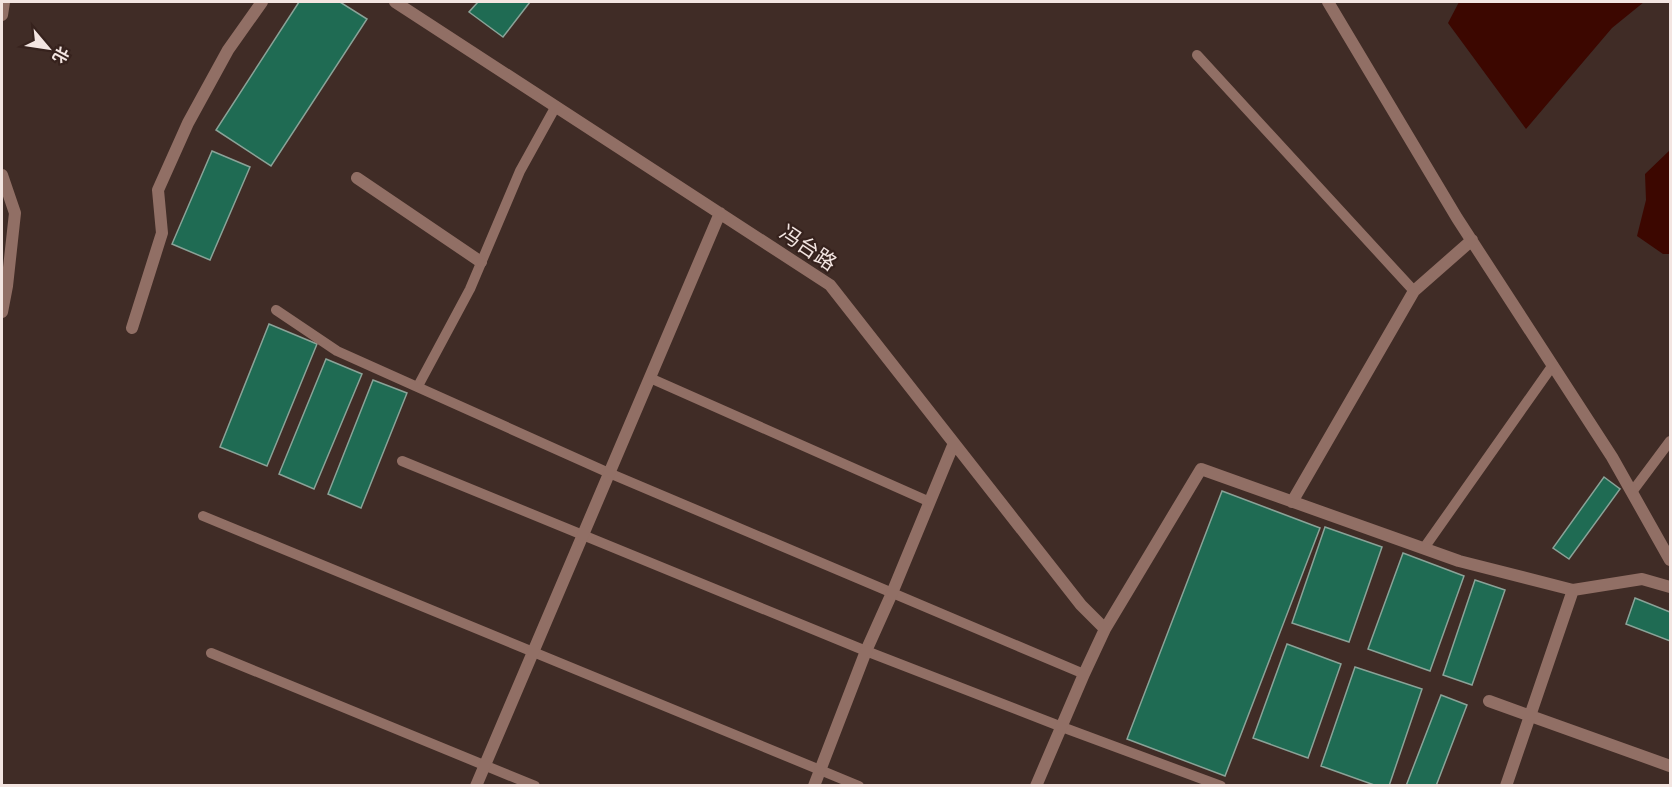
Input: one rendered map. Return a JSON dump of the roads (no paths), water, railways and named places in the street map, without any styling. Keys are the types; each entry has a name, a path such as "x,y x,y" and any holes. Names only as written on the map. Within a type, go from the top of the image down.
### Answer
{"street":[{"path":"2,15 4,2"},
{"path":"132,328 162,233 158,190 188,123 228,50 262,2"},
{"name":"冯台路","path":"395,2 830,285 1081,606 1105,630"},
{"path":"1328,2 1472,240 1612,457 1671,561"},
{"path":"2,175 15,213 2,312"},
{"path":"357,178 481,262"},
{"path":"476,786 720,213"},
{"path":"1292,502 1414,291 1472,240"},
{"path":"814,786 866,651 954,444"},
{"path":"1036,786 1105,630 1201,470 1459,561 1573,590 1642,579 1671,587"},
{"path":"1506,786 1573,590"},
{"path":"1489,700 1671,766"}],"lane":[{"path":"1197,55 1414,291"},
{"path":"418,386 470,289 520,171 556,106"},
{"path":"276,310 338,351 609,473 1084,674"},
{"path":"1424,548 1553,365"},
{"path":"650,378 930,502"},
{"path":"1632,492 1671,441"},
{"path":"402,461 866,651 1221,786"},
{"path":"203,516 859,786"},
{"path":"211,653 535,786"}]}
